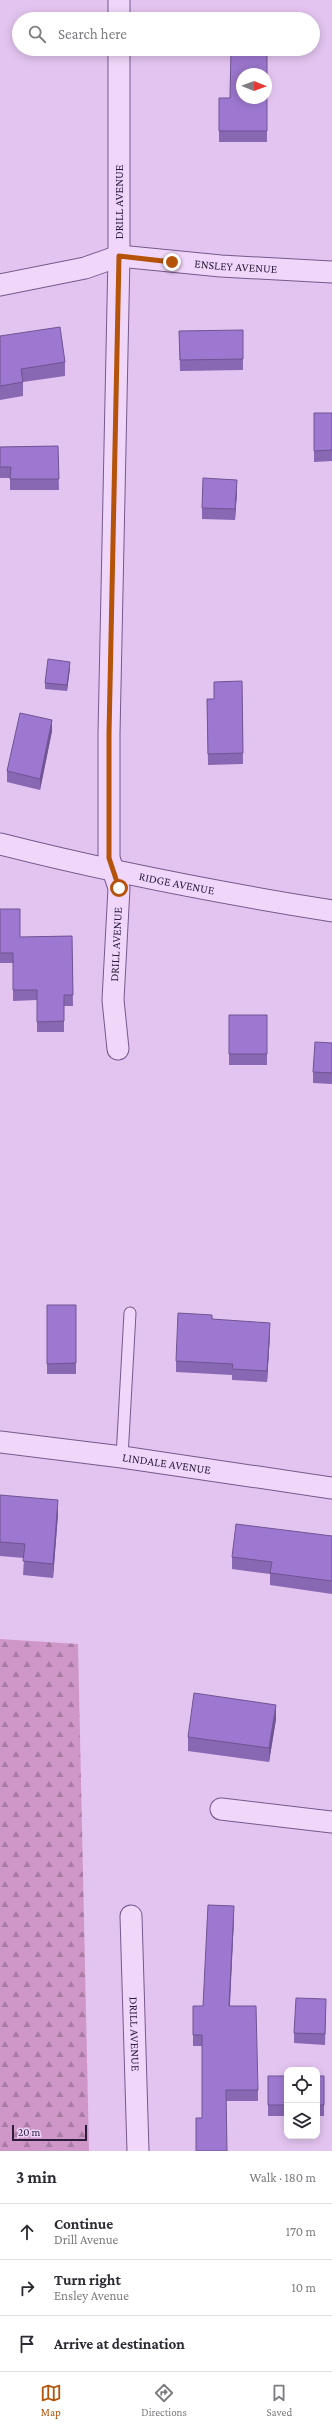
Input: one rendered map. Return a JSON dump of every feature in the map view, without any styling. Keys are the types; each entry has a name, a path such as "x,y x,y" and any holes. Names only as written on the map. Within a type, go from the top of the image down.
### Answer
{"street":[{"path":"119,0 119,12"},
{"name":"DRILL AVENUE","path":"118,1049 112,1000 119,888 109,858 109,734 119,256 119,56"},
{"name":"ENSLEY AVENUE","path":"0,286 85,268 119,256 222,266 332,272"},
{"name":"RIDGE AVENUE","path":"0,844 114,871 230,894 332,911"},
{"name":"LINDALE AVENUE","path":"0,1442 122,1457 332,1488"},
{"path":"221,1808 332,1822"},
{"name":"DRILL AVENUE","path":"131,1916 138,2151"}],"lane":[{"path":"122,1457 130,1313"}],"green space":[{"path":"0,1639 78,1644 89,2151 0,2151"}],"building":[{"path":"231,56 267,56 267,68 236,68 236,104 267,104 267,131 219,131 219,98 230,98"},
{"path":"60,327 65,362 21,369 23,382 0,386 0,336"},
{"path":"243,330 243,359 180,360 179,331"},
{"path":"314,413 332,413 332,450 314,451"},
{"path":"58,446 59,479 10,479 11,467 0,467 0,447"},
{"path":"203,478 237,480 235,509 202,508"},
{"path":"48,659 70,662 67,685 45,683"},
{"path":"242,681 243,753 208,754 207,699 214,699 214,682"},
{"path":"20,713 52,720 40,779 7,771"},
{"path":"0,909 20,909 20,937 72,936 73,995 64,995 64,1021 37,1022 37,990 13,990 13,953 0,953"},
{"path":"229,1015 267,1015 267,1054 229,1054"},
{"path":"315,1042 332,1043 332,1073 313,1072"},
{"path":"47,1305 76,1305 76,1363 47,1364"},
{"path":"178,1313 212,1315 212,1319 270,1323 267,1371 232,1369 233,1364 176,1361"},
{"path":"0,1495 58,1500 53,1564 23,1561 25,1544 0,1542"},
{"path":"236,1524 332,1536 332,1581 270,1573 272,1562 232,1557"},
{"path":"194,1693 276,1705 269,1748 188,1737"},
{"path":"208,1905 234,1906 229,2006 256,2006 258,2090 226,2090 227,2151 196,2151 196,2118 202,2118 202,2035 193,2035 193,2006 203,2006"},
{"path":"296,1998 326,1999 325,2034 294,2033"},
{"path":"268,2076 284,2076 284,2105 268,2105"},
{"path":"320,2076 324,2076 324,2105 320,2105"}],"route":[{"path":"119,888 109,858 110,643 119,256 172,262"}]}
